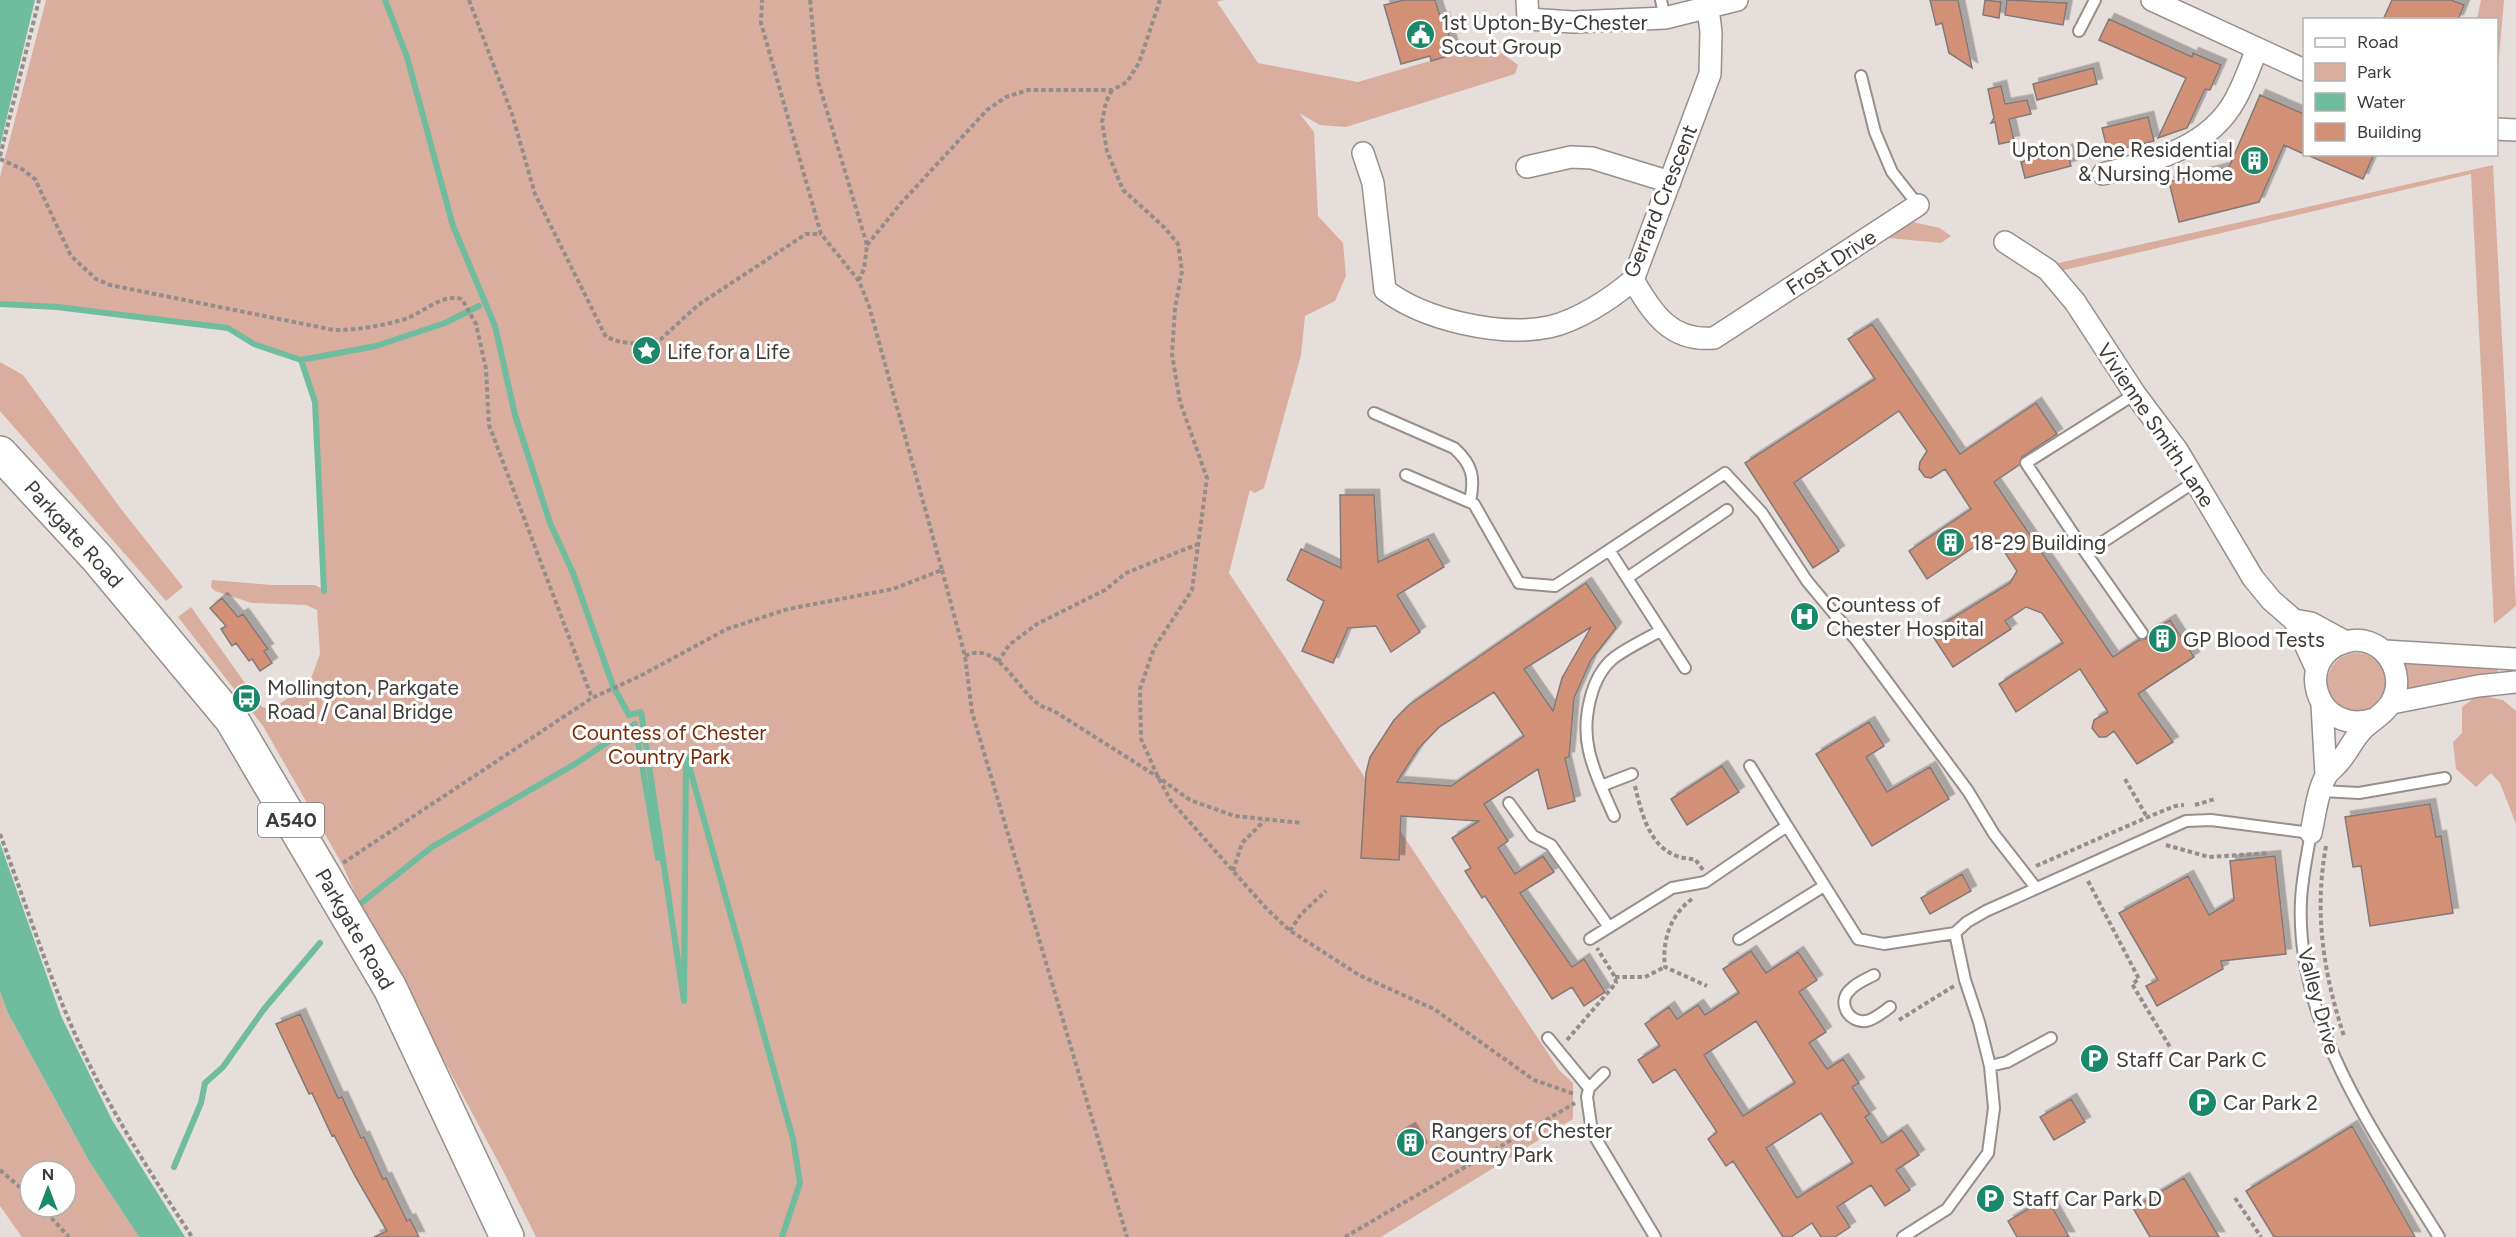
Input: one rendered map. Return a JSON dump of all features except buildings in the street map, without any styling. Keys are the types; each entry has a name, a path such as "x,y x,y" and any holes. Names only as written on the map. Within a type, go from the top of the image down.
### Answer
{"main road":[{"name":"Parkgate Road","path":"0,453 97,558 232,720 390,988 507,1237"}],"street":[{"path":"1527,8 1528,20 1573,22 1663,9 1708,8 1737,0"},
{"path":"2163,2 2256,49 2303,70"},
{"name":"Gerrard Crescent","path":"1363,153 1372,183 1385,290 1402,303 1430,315 1473,324 1516,329 1549,327 1581,313 1622,290 1633,280 1710,74 1711,32 1708,8"},
{"path":"2103,174 2143,165 2182,149 2212,128 2235,101 2256,49"},
{"path":"2498,129 2516,130"},
{"path":"1527,166 1571,157 1592,158 1670,182"},
{"name":"Frost Drive","path":"1633,280 1650,308 1677,333 1695,340 1714,338 1918,205"},
{"name":"Vivienne Smith Lane","path":"2005,242 2048,270 2060,283 2196,481 2253,578 2271,600 2294,620 2317,670"},
{"name":"Vivienne Smith Lane","path":"2294,620 2311,623 2346,642"},
{"path":"2317,670 2323,657 2333,647 2346,642 2366,642 2385,651 2516,660"},
{"path":"2385,651 2393,663 2397,676 2397,690 2392,703 2512,686"},
{"name":"Valley Drive","path":"2317,670 2315,682 2322,705 2324,783 2319,836"},
{"name":"Valley Drive","path":"2324,783 2361,730 2392,703"},
{"path":"2322,705 2340,720 2364,722 2375,719"}],"lane":[{"path":"2079,31 2095,0"},
{"name":"Frost Drive","path":"1861,76 1875,132 1892,172 1918,205"},
{"path":"2135,394 2026,463 2142,633"},
{"path":"1374,413 1454,448 1464,456 1472,469 1474,482 1470,502"},
{"path":"1406,475 1474,504 1519,583 1555,586 1725,473 1762,513 1807,581 1864,650 1968,791 1994,834 2036,888"},
{"path":"2086,553 2196,481"},
{"path":"1627,578 1727,510"},
{"path":"1609,550 1685,668"},
{"path":"1614,816 1588,748 1588,719 1593,687 1614,657 1660,631"},
{"path":"1750,766 1858,939 1884,944 1955,933 1967,922 1986,911 2186,821 2211,820 2319,836"},
{"path":"1601,786 1632,774"},
{"path":"2324,783 2359,793 2445,778"},
{"path":"1509,803 1533,836 1551,845 1609,927"},
{"path":"1590,939 1672,888 1705,882 1787,826"},
{"name":"Valley Drive","path":"2319,836 2303,881 2301,922 2307,966 2324,1030 2341,1074 2439,1237"},
{"path":"1739,939 1824,886"},
{"path":"1903,1237 1947,1209 1988,1153 1994,1108 1990,1066 1965,980 1955,933"},
{"path":"1874,975 1849,990 1844,1001 1847,1013 1857,1021 1864,1021 1890,1007"},
{"path":"1548,1038 1588,1092 1592,1132 1655,1237"},
{"path":"1990,1066 2007,1062 2051,1038"},
{"path":"1588,1092 1604,1073"}],"path":[{"path":"39,0 0,158 22,169 35,179 71,256 96,279 110,285 334,330 355,330 408,318 450,298 462,299 467,304 486,369 489,425 592,698"},
{"path":"469,0 512,114 535,194 606,337 620,342 640,344 661,339 698,305 769,258 806,234 821,234"},
{"path":"762,0 762,23 821,234 859,281 869,306 965,656 972,712 1127,1237"},
{"path":"810,0 818,81 867,245 864,269 859,281"},
{"path":"867,245 902,202 987,111 1006,98 1028,90 1112,90 1127,82 1139,63 1160,0"},
{"path":"1112,90 1101,122 1107,151 1123,190 1164,227 1178,244 1182,271 1172,354 1180,402 1207,478 1192,590 1154,648 1140,689 1141,739 1158,777 1171,801 1264,907 1290,931 1359,975 1434,1009 1534,1080 1550,1087 1588,1092"},
{"path":"998,662 1009,645 1037,624 1105,590 1126,573 1198,544"},
{"path":"324,877 592,698 727,629 788,609 893,589 942,570"},
{"path":"965,656 972,652 987,654 998,662 1040,705 1054,711 1190,800 1211,809 1264,821 1302,823"},
{"path":"2025,872 2175,806 2195,805 2215,800"},
{"path":"1233,871 1242,843 1264,821"},
{"path":"0,834 39,945 80,1045 114,1113 148,1171 192,1237"},
{"path":"2319,836 2320,934 2331,996 2346,1041"},
{"path":"2072,851 2139,979 2132,984 2170,1047"},
{"path":"1290,931 1301,914 1326,891"},
{"path":"1556,1051 1609,993 1616,982 1616,976 1590,939"},
{"path":"1616,976 1645,976 1665,967"},
{"path":"1898,1020 1965,980"},
{"path":"1345,1237 1352,1236 1588,1092"},
{"path":"0,1170 18,1186"},
{"path":"2235,1198 2261,1237"},
{"path":"52,1219 69,1237"}],"green space":[{"name":"Countess of Chester Country Park","path":"46,0 1224,0 1217,2 1258,63 1358,82 1474,48 1496,49 1518,65 1515,74 1346,127 1320,125 1299,113 1314,132 1318,216 1343,243 1346,276 1335,301 1305,316 1301,355 1264,488 1255,493 1250,490 1229,573 1559,1070 1573,1083 1573,1119 1381,1237 536,1237 500,1165 360,904 342,864 263,726 178,617 191,607 262,707 272,709 309,684 320,654 317,610 306,605 252,603 215,591 211,587 212,580 272,585 315,585 324,590 315,402 301,361 254,344 228,328 57,307 0,304 0,177"},
{"path":"2481,0 2504,0 2498,69 2498,18 2477,18"},
{"path":"2493,165 2516,606 2494,624 2471,174 2060,271 2054,264"},
{"path":"1890,217 1940,228 1951,236 1941,243 1889,238 1876,228"},
{"path":"0,362 23,375 121,509 183,587 166,601 0,411"},
{"path":"2357,653 2369,655 2382,666 2387,683 2385,695 2374,708 2357,713 2345,711 2332,700 2327,683 2329,671 2340,658"},
{"path":"2402,661 2497,668 2498,674 2405,691"},
{"path":"2478,695 2503,700 2516,711 2516,824 2500,783 2491,773 2476,787 2456,769 2453,742 2462,733 2462,707"},
{"path":"0,992 8,1013 89,1161 139,1237 22,1237 0,1206"}],"water":[{"path":"0,0 35,0 0,146"},
{"path":"0,843 61,1016 112,1120 185,1237 139,1237 89,1161 8,1013 0,992"}],"waterway":[{"path":"385,0 407,57 453,226 495,326 515,415 550,523 573,573 613,686 629,715 641,712 684,1001 686,755 793,1139 800,1183 782,1237"},
{"path":"0,304 57,307 228,328 254,344 301,360 376,346 445,323 479,306"},
{"path":"301,360 315,402 324,591"},
{"path":"360,904 432,847 575,764 635,724 658,858"},
{"path":"174,1167 201,1103 205,1083 223,1067 264,1009 320,943"}],"place":[{"name":"1st Upton-By-Chester Scout Group","path":"1420,34"},
{"name":"Upton Dene Residential & Nursing Home","path":"2254,161"},
{"name":"Life for a Life","path":"646,351"},
{"name":"18-29 Building","path":"1951,542"},
{"name":"Countess of Chester Hospital","path":"1805,616"},
{"name":"GP Blood Tests","path":"2162,639"},
{"name":"Mollington, Parkgate Road / Canal Bridge","path":"246,699"},
{"name":"Staff Car Park C","path":"2095,1059"},
{"name":"Car Park 2","path":"2202,1102"},
{"name":"Rangers of Chester Country Park","path":"1410,1142"},
{"name":"Staff Car Park D","path":"1991,1198"}]}
